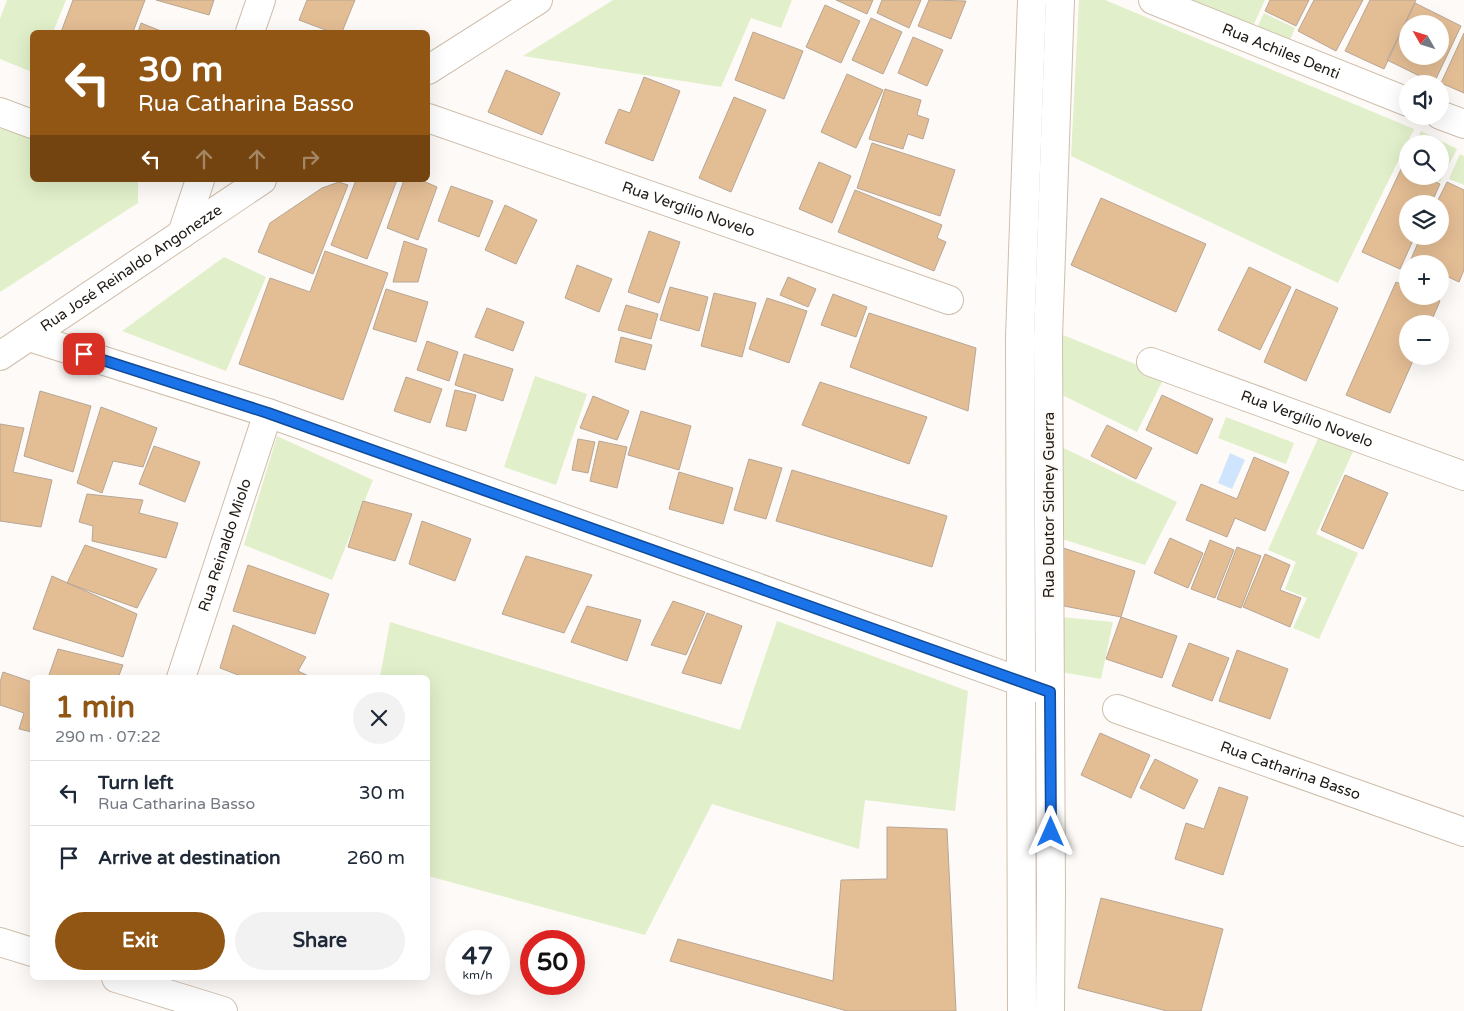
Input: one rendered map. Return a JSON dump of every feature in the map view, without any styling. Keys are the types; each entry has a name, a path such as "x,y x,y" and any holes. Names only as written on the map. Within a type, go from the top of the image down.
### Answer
{"street":[{"path":"251,30 261,0"},
{"path":"430,69 538,0"},
{"name":"Rua Doutor Sidney Guerra","path":"1022,1011 1020,329 1032,0"},
{"name":"Rua Doutor Sidney Guerra","path":"1050,1011 1048,338 1060,0"},
{"name":"Rua Achiles Denti","path":"1153,0 1399,98"},
{"path":"0,112 30,123"},
{"path":"1449,118 1464,124"},
{"name":"Rua Vergílio Novelo","path":"430,119 949,300"},
{"path":"182,234 197,182"},
{"name":"Rua José Reinaldo Angonezze","path":"0,356 259,182"},
{"path":"29,337 268,413 1050,692"},
{"name":"Rua Vergílio Novelo","path":"1150,362 1464,476"},
{"name":"Rua Reinaldo Miolo","path":"182,675 268,413"},
{"name":"Rua Catharina Basso","path":"1117,709 1464,832"},
{"path":"0,942 30,951"},
{"path":"122,980 223,1011"}],"green space":[{"path":"7,0 66,0 54,30 30,30 30,71 0,59 0,19"},
{"path":"613,0 792,0 781,28 751,18 721,87 523,56"},
{"path":"1079,0 1105,0 1399,123 1399,125 1414,129 1411,135 1399,135 1399,159 1338,283 1071,156"},
{"path":"1168,0 1265,0 1248,37"},
{"path":"1264,13 1295,28 1286,50 1253,36"},
{"path":"0,128 30,137 30,182 138,182 138,203 0,292"},
{"path":"1421,131 1429,135 1419,135"},
{"path":"1449,145 1457,149 1449,165"},
{"path":"1460,154 1464,156 1464,185 1449,179"},
{"path":"224,257 266,277 226,371 122,331"},
{"path":"1058,333 1165,376 1137,432 1058,393"},
{"path":"535,376 587,394 556,485 504,467"},
{"path":"1226,417 1294,443 1286,464 1218,438"},
{"path":"1320,434 1354,449 1316,534 1358,553 1319,639 1293,628 1307,598 1285,589 1296,562 1268,550"},
{"path":"277,436 373,480 332,580 244,545"},
{"path":"1055,444 1177,502 1145,565 1062,539"},
{"path":"1060,617 1113,622 1101,679 1061,672"},
{"path":"777,621 968,691 955,811 865,800 859,849 712,804 645,935 430,877 430,675 380,675 390,622 740,730"}],"water":[{"path":"1230,453 1245,460 1232,489 1218,483"}],"building":[{"path":"73,0 145,0 134,30 62,30"},
{"path":"156,0 214,0 209,15"},
{"path":"307,0 355,0 343,30 326,30 299,20"},
{"path":"836,0 873,0 867,14"},
{"path":"882,0 921,0 909,28 877,13"},
{"path":"929,0 966,1 951,39 918,26"},
{"path":"1270,0 1309,0 1296,26 1265,11"},
{"path":"1314,0 1363,0 1336,51 1298,31"},
{"path":"1370,0 1416,0 1409,15 1399,15 1399,37 1384,69 1345,51"},
{"path":"1415,3 1439,15 1409,15"},
{"path":"825,5 860,21 841,63 806,47"},
{"path":"871,18 902,32 883,74 852,60"},
{"path":"1449,20 1461,26 1449,51"},
{"path":"141,23 158,30 139,30"},
{"path":"753,32 803,51 784,99 735,80"},
{"path":"1464,33 1464,93 1449,86 1449,75 1445,75"},
{"path":"1399,36 1399,65 1443,65 1438,75 1418,75 1387,60"},
{"path":"913,37 943,50 927,86 898,73"},
{"path":"506,70 560,93 542,135 488,112"},
{"path":"847,74 883,90 856,148 821,132"},
{"path":"644,77 680,91 653,161 605,143 619,109 630,113"},
{"path":"885,89 921,100 917,115 929,119 923,139 908,134 903,149 869,139"},
{"path":"734,97 766,110 731,192 699,178"},
{"path":"872,143 955,170 940,216 857,188"},
{"path":"819,162 851,176 832,223 799,209"},
{"path":"1399,173 1399,185 1440,185 1435,195 1399,195 1399,245 1411,245 1406,255 1399,255 1399,269 1362,252"},
{"path":"339,182 348,185 313,274 258,252 270,223 322,188"},
{"path":"355,182 396,182 367,259 331,245"},
{"path":"403,182 426,182 437,187 418,240 387,228"},
{"path":"1449,183 1464,190 1464,270 1459,282 1449,277 1449,255 1413,255 1417,245 1449,245 1449,195 1440,195 1446,185 1449,185"},
{"path":"451,186 493,201 479,237 438,221"},
{"path":"855,190 942,225 937,238 946,242 934,271 838,232"},
{"path":"1101,198 1206,244 1176,312 1071,265"},
{"path":"505,205 537,220 516,264 485,250"},
{"path":"649,231 680,242 659,303 628,292"},
{"path":"404,241 427,249 418,282 393,282"},
{"path":"325,251 388,273 343,400 239,364 270,278 310,292"},
{"path":"577,265 612,279 599,312 565,298"},
{"path":"1249,267 1291,287 1260,350 1218,330"},
{"path":"788,277 816,289 808,307 780,295"},
{"path":"1396,282 1399,283 1399,305 1438,305 1434,315 1399,315 1399,365 1411,365 1390,413 1346,395"},
{"path":"670,287 708,297 699,331 660,320"},
{"path":"386,289 428,302 416,342 373,329"},
{"path":"1296,289 1338,308 1306,381 1264,362"},
{"path":"714,293 756,303 742,357 701,346"},
{"path":"833,294 867,307 856,337 821,325"},
{"path":"767,298 807,311 789,363 749,349"},
{"path":"626,305 658,314 651,339 618,330"},
{"path":"487,308 524,322 513,351 475,337"},
{"path":"869,313 976,348 968,411 850,367"},
{"path":"621,337 652,345 645,370 615,362"},
{"path":"427,341 458,352 449,381 417,370"},
{"path":"464,354 513,369 503,401 455,385"},
{"path":"406,377 442,389 430,423 394,411"},
{"path":"820,382 927,417 909,464 802,425"},
{"path":"455,390 476,395 466,431 446,426"},
{"path":"40,391 91,406 73,472 24,456"},
{"path":"1162,395 1213,419 1197,454 1146,430"},
{"path":"593,396 629,411 617,440 580,428"},
{"path":"101,407 157,428 143,467 113,461 102,493 77,483"},
{"path":"641,411 691,426 679,470 628,455"},
{"path":"0,424 24,428 13,472 52,480 41,527 0,521"},
{"path":"1107,425 1152,448 1136,479 1091,456"},
{"path":"578,439 595,442 588,473 572,470"},
{"path":"599,441 627,447 617,488 590,481"},
{"path":"154,446 200,462 185,502 139,484"},
{"path":"1254,457 1289,472 1265,531 1235,518 1227,537 1186,520 1201,484 1237,499"},
{"path":"749,459 782,468 766,519 734,510"},
{"path":"792,470 947,516 932,567 776,521"},
{"path":"679,472 733,488 723,524 669,509"},
{"path":"1345,475 1388,493 1363,549 1321,530"},
{"path":"87,494 143,500 139,513 178,523 166,558 92,541 93,526 79,522"},
{"path":"363,501 412,514 395,561 348,547"},
{"path":"422,521 471,539 455,581 409,564"},
{"path":"1170,538 1203,553 1188,588 1154,573"},
{"path":"1210,540 1234,550 1215,598 1191,589"},
{"path":"85,545 157,569 137,608 67,583"},
{"path":"1060,547 1135,571 1121,617 1064,606"},
{"path":"1237,547 1261,556 1241,608 1217,599"},
{"path":"1265,554 1290,565 1280,590 1301,598 1290,627 1243,607"},
{"path":"526,556 592,575 564,633 502,614"},
{"path":"248,565 329,594 315,634 233,611"},
{"path":"52,576 137,614 123,657 33,629"},
{"path":"673,601 705,612 686,655 651,645"},
{"path":"587,606 641,620 627,661 571,642"},
{"path":"707,613 742,626 721,684 682,673"},
{"path":"1121,617 1177,636 1162,678 1106,659"},
{"path":"233,625 306,657 298,671 307,675 238,675 220,668"},
{"path":"1189,643 1229,658 1212,701 1172,686"},
{"path":"58,649 123,665 119,675 49,675"},
{"path":"1237,650 1288,669 1270,719 1219,701"},
{"path":"3,672 30,681 30,732 19,729 24,713 0,705 0,682"},
{"path":"1100,733 1150,755 1131,798 1081,775"},
{"path":"1155,759 1198,780 1184,809 1140,788"},
{"path":"1219,787 1248,797 1223,875 1175,859 1186,823 1204,829"},
{"path":"887,827 947,829 956,1011 847,1011 670,961 678,939 833,981 841,880 887,879"},
{"path":"1101,898 1223,929 1201,1011 1167,1011 1078,988"}],"route":[{"path":"84,354 268,413 1050,692 1051,832"}]}
